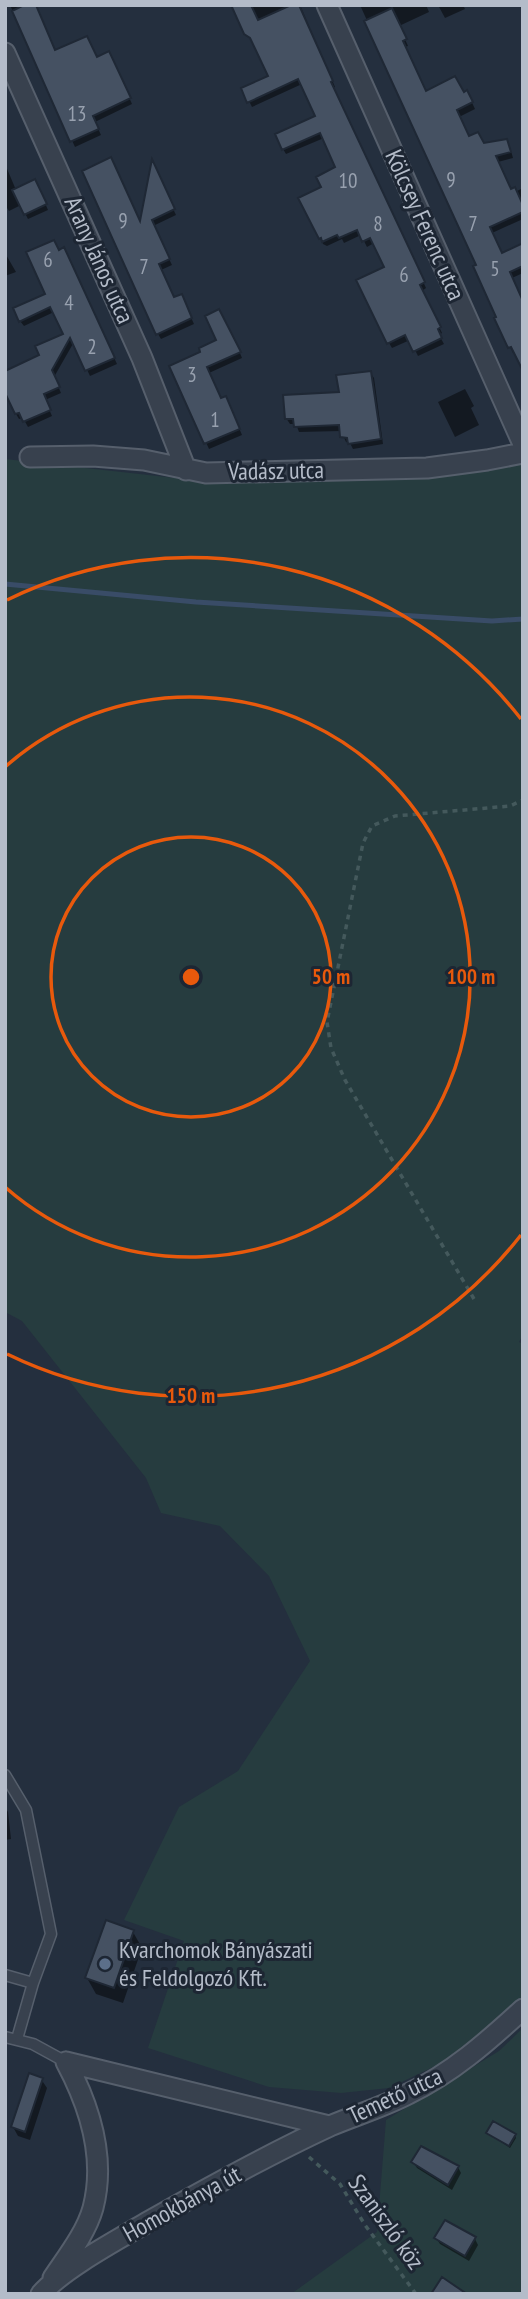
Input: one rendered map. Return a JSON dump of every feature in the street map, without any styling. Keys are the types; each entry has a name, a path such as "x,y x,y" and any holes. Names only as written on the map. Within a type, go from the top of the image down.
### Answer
{"street":[{"name":"Kölcsey Ferenc utca","path":"327,5 523,444"},
{"name":"Arany János utca","path":"5,53 142,358 186,470"},
{"name":"Vadász utca","path":"30,457 93,456 144,460 206,473 427,468 523,453"},
{"name":"Temető utca","path":"329,2126 407,2095 443,2075 469,2057 523,2009"},
{"path":"66,2062 329,2126"},
{"path":"43,2291 80,2235 93,2208 97,2180 92,2122 82,2092 66,2062"},
{"name":"Homokbánya út","path":"43,2291 121,2237 329,2126"}],"lane":[{"path":"5,1775 26,1810 51,1934 16,2039"},
{"path":"5,1975 33,1983"},
{"path":"5,2037 33,2044 66,2062"}],"path":[{"path":"474,1299 345,1080 331,1048 327,1022 363,843 372,826 395,816 510,806 523,800"},
{"name":"Szaniszló köz","path":"294,2144 340,2184 365,2224 416,2294"}],"green space":[{"path":"5,459 202,481 523,460 523,1335 519,1342 523,1344 523,1999 492,2027 446,2061 389,2088 341,2093 269,2087 148,2048 184,1941 124,1920 179,1807 238,1771 310,1661 269,1576 220,1526 161,1513 146,1478 22,1321 5,1312"},
{"path":"523,2028 523,2294 291,2294 377,2232 386,2120 499,2051"}],"building":[{"path":"24,5 36,5 55,50 87,36 97,57 109,51 131,98 93,116 99,129 70,142 12,11"},
{"path":"231,5 251,5 258,20 291,5 299,5 333,81 331,82 425,282 420,285 441,327 438,329 442,338 413,352 405,335 387,344 356,280 384,267 370,238 362,242 357,230 339,238 337,235 322,242 321,238 319,239 298,198 321,187 316,177 335,167 320,133 282,150 275,134 315,116 298,79 247,103 241,88 268,76"},
{"path":"392,8 407,39 403,41 426,91 455,76 473,102 457,110 469,136 478,132 484,143 507,139 511,152 496,156 511,189 515,187 523,205 523,212 490,227 502,253 523,243 523,266 510,272 523,301 523,371 511,347 508,348 494,318 496,317 473,266 476,265 364,21"},
{"path":"111,157 140,221 152,159 175,209 152,220 170,259 159,264 174,297 182,294 192,318 156,335 82,171"},
{"path":"35,179 47,204 24,215 12,190"},
{"path":"54,240 59,250 64,247 115,358 85,371 70,338 52,370 60,387 44,394 51,410 23,422 19,413 15,414 5,393 5,371 39,355 35,346 63,334 50,307 19,322 13,308 45,294 26,252"},
{"path":"219,309 241,352 207,367 221,398 226,396 240,429 204,444 169,366 200,352 199,348 216,340 205,316"},
{"path":"371,371 381,439 348,444 347,438 340,437 339,425 294,427 293,419 285,419 283,395 339,392 336,375"},
{"path":"106,1920 134,1930 114,1988 85,1978"},
{"path":"29,2073 43,2078 25,2132 11,2127"},
{"path":"493,2121 516,2134 509,2146 486,2133"},
{"path":"421,2146 459,2166 448,2185 411,2162"},
{"path":"445,2220 476,2237 465,2256 434,2238"},
{"path":"442,2277 467,2294 431,2294"}],"waterway":[{"path":"5,584 196,602 492,621 523,619"}],"place":[{"name":"Kvarchomok Bányászati és Feldolgozó Kft.","path":"105,1964"}]}
